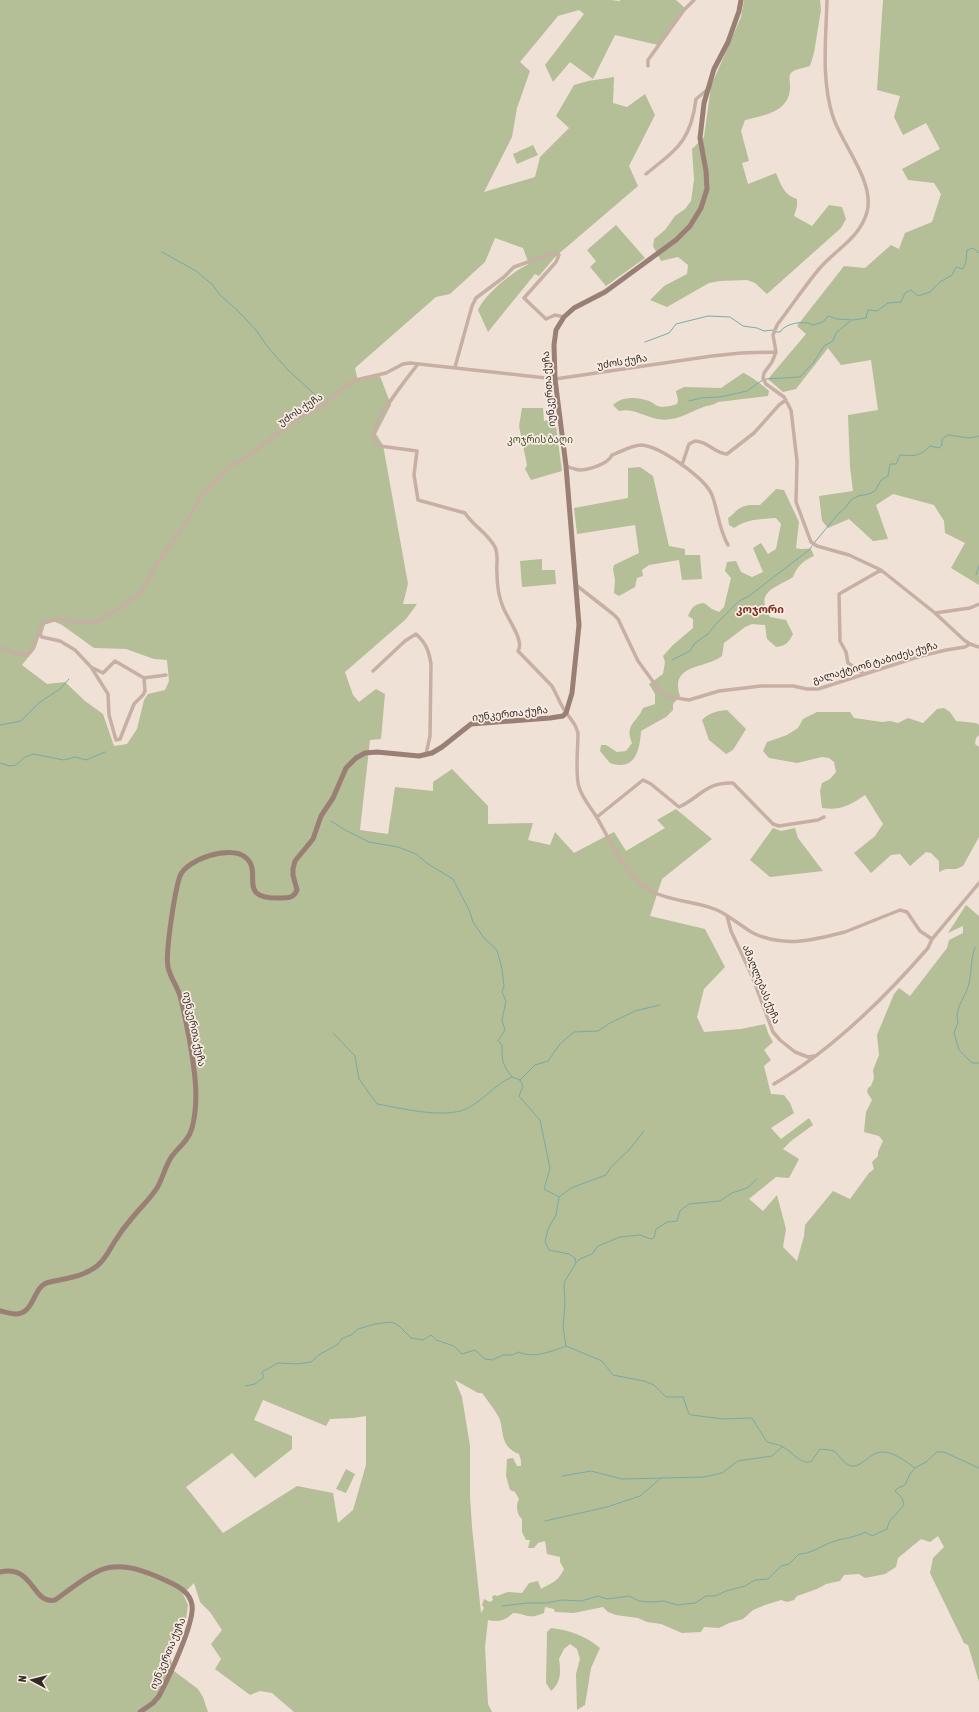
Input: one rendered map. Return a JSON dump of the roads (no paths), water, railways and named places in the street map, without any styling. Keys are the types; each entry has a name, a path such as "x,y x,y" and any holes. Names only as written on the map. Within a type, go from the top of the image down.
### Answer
{"main road":[{"name":"იუნკერთა ქუჩა","path":"0,1311 16,1314 25,1311 31,1305 44,1283 77,1276 98,1266 123,1229 154,1193 169,1161 191,1132 195,1107 196,1086 194,1068 180,997 170,973 167,960 175,897 180,876 185,868 196,862 218,854 229,852 239,854 246,858 251,864 254,889 258,894 268,898 290,898 297,890 293,875 295,861 313,839 321,816 333,798 348,764 360,755 371,753 413,756 426,754 442,747 471,724 550,718 563,716 566,713 572,693 578,637 576,585 566,466 555,379 554,345 556,330 564,317 574,308 605,292 676,240 690,226 702,208 707,189 706,171 700,138 707,90 714,69 730,36 739,11 741,0"},
{"name":"იუნკერთა ქუჩა","path":"0,1572 11,1570 19,1572 42,1597 51,1601 55,1600 93,1572 108,1567 119,1566 132,1567 151,1574 175,1584 186,1593 192,1606 189,1626 159,1696 140,1712"}],"street":[{"path":"648,66 648,60 684,10 694,0"},
{"path":"826,0 824,43 828,97 840,135 867,187 869,201 867,213 856,234 820,267 777,325 773,335 776,352 763,376 766,384 786,400 791,410 795,432 797,461 796,502 811,542 817,546 845,554 881,570 935,613 947,626 970,644 979,647"},
{"path":"646,174 682,143 691,124 696,99 707,90"},
{"path":"455,367 472,306 476,298 504,277 514,267 550,254 559,255 556,262 524,298 543,317 548,318 554,315 564,317"},
{"name":"უძოს ქუჩა","path":"0,647 17,654 27,655 34,647 38,632 44,623 50,620 80,622 98,621 120,608 136,596 145,586 154,568 189,518 199,499 224,472 234,464 247,457 295,420 324,405 339,391 356,380 386,373 403,364 455,367 536,378 555,379 712,356 776,352"},
{"path":"418,364 390,401 376,427 373,438 380,446 417,451 414,475 418,500 465,513 470,520 488,536 497,554 497,573 500,596 508,619 519,638 520,648 518,651 552,686 566,713 575,725 578,733 578,785 622,860 634,877 643,886 654,892 678,900 710,907 753,932 771,940 785,942 799,941 845,932 900,910 907,912 920,931 932,939"},
{"path":"682,465 689,444 695,441 704,442 716,451 727,454 754,433 779,405 786,400"},
{"path":"566,466 579,470 591,468 605,462 611,458 612,455 639,445 652,447 661,451 682,465 699,479 710,491 724,536 728,544"},
{"path":"864,674 848,663 846,652 840,641 839,594 881,570"},
{"name":"გალაქტიონ ტაბიძეს ქუჩა","path":"576,585 618,619 638,661 663,694 676,699 690,700 719,691 761,686 793,686 814,690 934,653 968,647 970,644"},
{"path":"935,613 970,608 979,604"},
{"path":"38,632 42,637 60,641 75,650 91,667 108,694 109,715 116,740 120,739 134,704 145,691 144,678"},
{"path":"373,671 405,641 416,634 424,642 430,653 431,664 430,736 426,754"},
{"path":"91,667 103,673 115,661 144,678 166,675"},
{"path":"597,817 643,780 651,784 680,807 713,785 719,783 733,783 773,824 779,826 818,820 824,817"},
{"path":"774,1084 795,1072 872,1008 924,953 932,939 979,883"},
{"name":"ამაღლებას ქუჩა","path":"727,916 731,931 752,976 773,1032 780,1040 795,1052 808,1056 815,1056"}],"waterway":[{"path":"776,332 780,332 786,326 795,323 809,323 813,325 823,322 828,316 837,319 853,320 866,318 868,310 877,311 888,303 901,302 905,293 911,290 918,296 930,292 940,282 952,275 956,267 963,269 966,262 967,250 973,248 979,253"},
{"path":"162,252 196,271 213,285 219,294 256,330 267,346 288,370 322,401"},
{"path":"645,342 669,333 676,324 708,316 730,317 743,326 757,328 764,331 773,330"},
{"path":"689,401 701,398 720,397 747,391 766,379 800,377 814,362 824,346 833,341 836,333 850,321"},
{"path":"814,543 851,500 858,496 875,491 881,480 888,476 890,464 896,464 900,455 909,456 920,454 930,446 939,448 942,445 942,439 948,435 970,438 979,436"},
{"path":"672,660 690,651 695,643 708,634 739,601 749,596 809,550 812,546"},
{"path":"976,575 979,566"},
{"path":"0,725 21,721 40,702 60,689 69,679"},
{"path":"0,763 10,766 16,765 25,757 33,754 64,760 75,757 86,760 105,752"},
{"path":"331,821 369,842 398,847 416,854 428,864 453,879 469,910 473,922 484,938 497,950 502,969 504,986 502,992 506,1001 502,1020 505,1030 498,1041 502,1045 504,1065 512,1077"},
{"path":"975,947 972,957 969,982 958,1009 958,1022 954,1033 959,1050 972,1063 979,1063"},
{"path":"520,1080 535,1065 548,1061 560,1044 574,1032 598,1031 610,1023 635,1011 660,1005"},
{"path":"333,1033 355,1056 359,1079 377,1104 422,1112 457,1112 472,1106 506,1080 512,1077 520,1080 523,1086 519,1096 540,1120 550,1168 544,1189 559,1197 556,1215 548,1229 545,1242 549,1250 569,1254 575,1258 576,1263 564,1285 565,1303 563,1327 566,1346 602,1361 613,1375 644,1381 654,1385 666,1397 683,1397 689,1414 723,1419 752,1418 767,1442 787,1449 803,1461 811,1462 820,1449 833,1451 848,1465 855,1466 871,1456 882,1452 894,1454 915,1468 926,1462 937,1452 944,1452 979,1468"},
{"path":"559,1197 571,1188 606,1175 611,1167 629,1150 644,1131"},
{"path":"576,1263 580,1259 592,1254 598,1246 620,1237 640,1235 651,1239 654,1238 656,1229 667,1222 677,1221 680,1211 689,1204 720,1201 732,1193 747,1188 757,1179"},
{"path":"245,1386 255,1384 264,1377 262,1372 278,1363 297,1364 311,1362 320,1354 337,1345 343,1338 351,1335 358,1329 375,1324 390,1322 399,1326 411,1338 423,1340 431,1335 436,1340 454,1346 462,1354 475,1350 485,1359 492,1360 503,1355 512,1355 519,1352 530,1355 542,1354 566,1346"},
{"path":"562,1476 591,1471 622,1479 704,1477 722,1473 738,1461 772,1456 782,1447"},
{"path":"502,1606 527,1603 546,1603 562,1600 581,1601 598,1596 607,1599 629,1596 639,1601 664,1601 677,1605 695,1603 706,1596 715,1596 726,1591 745,1586 755,1580 768,1579 781,1566 789,1564 799,1554 808,1553 832,1542 857,1536 865,1532 872,1536 887,1529 889,1522 904,1505 902,1498 895,1491 905,1485 910,1474 915,1468"},
{"path":"545,1521 607,1507 640,1496 661,1478"}],"district":[{"name":"კოჯორი","path":"760,609"}],"park label":[{"name":"კოჯრის ბაღი","path":"540,439"}]}
